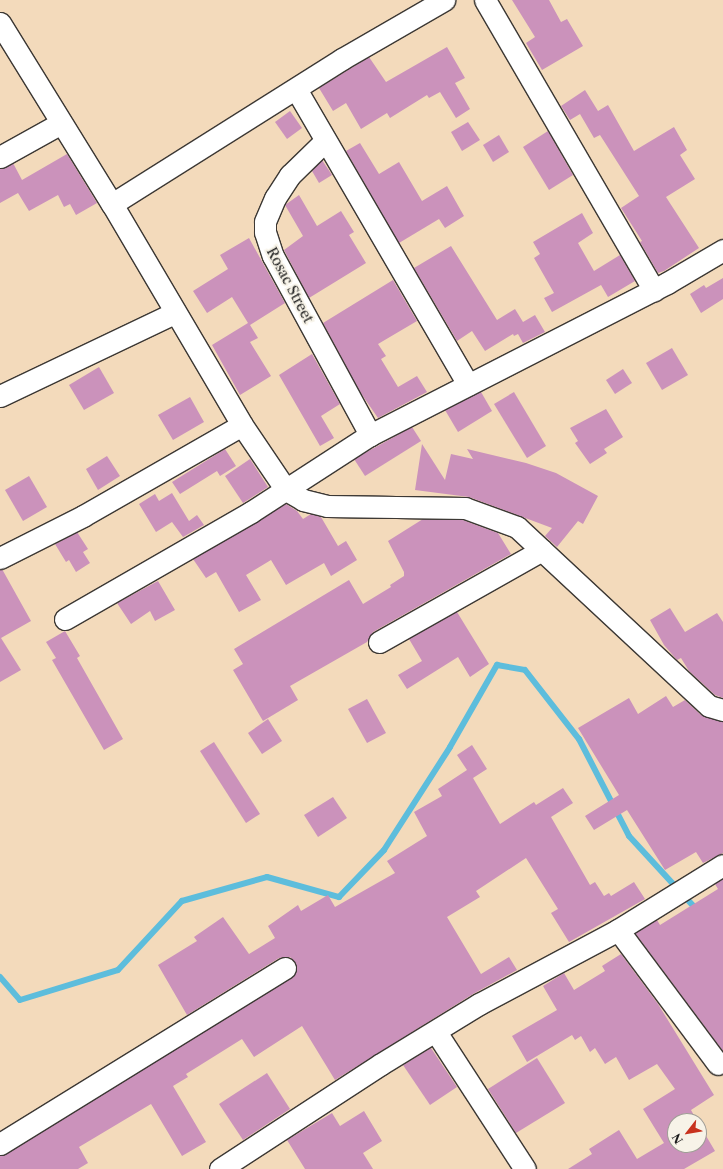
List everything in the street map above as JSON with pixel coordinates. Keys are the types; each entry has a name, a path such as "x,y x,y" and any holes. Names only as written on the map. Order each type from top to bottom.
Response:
{"street":[{"path":"112,204 342,59 444,0"},
{"path":"485,0 654,290"},
{"path":"0,23 112,204 174,312 242,425 286,490 303,500 327,506 465,508 517,527 709,706 723,710"},
{"path":"296,89 468,385"},
{"path":"0,157 61,123"},
{"name":"Rosac Street","path":"325,141 290,176 275,198 265,222 265,232 273,256 370,434"},
{"path":"65,619 205,540 286,490 370,434 654,290 723,250"},
{"path":"0,396 174,312"},
{"path":"0,558 83,516 242,425"},
{"path":"379,642 542,550"},
{"path":"220,1169 381,1064 480,1004 618,930 723,865"},
{"path":"618,930 718,1064"},
{"path":"0,1144 285,968"},
{"path":"436,1032 525,1169"}],"building":[{"path":"512,0 549,0 561,22 567,19 583,46 542,70 526,43 535,37"},
{"path":"447,47 465,78 455,83 470,109 456,118 440,92 429,98 427,95 390,118 387,113 361,129 346,103 333,111 319,88 369,57 386,82"},
{"path":"585,90 598,111 608,105 634,151 674,127 687,150 680,155 695,179 666,197 699,248 664,271 658,273 640,242 642,241 621,208 639,196 600,135 594,138 580,114 570,120 561,106"},
{"path":"290,111 302,128 287,139 275,122"},
{"path":"468,122 480,140 462,151 451,132"},
{"path":"548,131 573,175 549,190 523,147"},
{"path":"499,135 509,152 493,162 483,145"},
{"path":"360,143 379,174 399,162 422,201 447,186 464,216 445,228 439,219 399,243 346,151"},
{"path":"67,154 97,203 76,215 70,204 64,207 58,195 29,211 18,193 0,203 0,169 13,163 22,180"},
{"path":"322,160 332,175 319,183 312,171"},
{"path":"299,195 317,226 341,211 354,232 349,235 366,263 309,298 284,250 303,236 285,205"},
{"path":"582,213 593,233 578,243 594,271 620,255 635,281 608,297 601,285 552,312 544,298 554,293 534,258 540,254 533,242"},
{"path":"249,238 285,303 250,325 258,338 250,342 271,376 240,395 212,345 248,323 232,297 207,313 193,291 228,269 220,255"},
{"path":"451,246 497,320 515,309 523,322 535,315 545,332 523,343 518,334 514,336 513,334 485,351 472,331 457,341 414,268"},
{"path":"723,278 723,299 701,313 690,294 704,285 706,288"},
{"path":"393,280 417,321 378,344 386,356 381,359 398,387 417,376 427,392 378,418 360,392 323,323"},
{"path":"672,348 688,375 662,390 646,363"},
{"path":"312,354 340,404 321,416 334,438 320,446 279,375"},
{"path":"99,367 114,393 84,410 69,385"},
{"path":"623,369 632,383 615,394 606,380"},
{"path":"481,392 492,411 458,432 445,410"},
{"path":"514,392 546,446 527,458 494,404"},
{"path":"190,397 204,422 173,440 158,415"},
{"path":"606,409 623,437 604,449 607,453 590,464 575,443 578,441 570,428"},
{"path":"412,427 421,441 365,476 354,459"},
{"path":"422,444 445,480 451,454 473,459 467,449 526,463 556,473 598,496 583,524 578,521 557,547 545,536 552,528 469,497 415,490"},
{"path":"225,449 236,466 220,476 217,471 180,494 172,482"},
{"path":"107,456 120,476 98,490 86,469"},
{"path":"250,459 268,487 243,503 225,476"},
{"path":"29,476 47,507 23,521 5,490"},
{"path":"172,493 189,521 197,515 204,525 183,537 172,522 156,532 139,504 155,494 159,501"},
{"path":"286,504 297,511 303,519 311,514 321,517 338,546 346,541 357,560 331,576 324,563 286,585 271,560 246,575 261,600 239,612 216,572 206,578 193,559"},
{"path":"423,519 463,520 498,533 511,554 373,632 367,642 290,686 298,700 263,721 233,670 243,664 234,649 349,580 363,604 391,587 390,585 404,576 404,572 388,541"},
{"path":"77,532 88,549 83,552 90,563 76,572 69,560 66,562 55,544"},
{"path":"2,569 31,621 1,638 21,670 0,682 0,570"},
{"path":"158,581 175,610 155,621 150,611 131,624 117,603"},
{"path":"670,608 685,632 717,613 723,622 723,698 715,695 689,671 681,658 677,660 664,645 650,620"},
{"path":"457,612 489,664 470,677 458,657 407,689 398,675 422,661 409,639"},
{"path":"65,631 80,656 77,658 123,739 104,750 52,660 56,658 46,642"},
{"path":"666,696 673,707 685,700 701,715 723,722 723,853 703,863 696,852 665,870 627,810 594,830 585,816 619,795 578,728 629,698 638,714"},
{"path":"367,699 386,733 367,743 348,709"},
{"path":"268,719 282,741 262,754 248,733"},
{"path":"214,742 260,814 246,823 200,751"},
{"path":"472,745 487,769 473,778 500,824 534,802 536,805 563,788 573,803 551,817 590,885 595,882 604,896 609,893 611,896 634,882 645,899 569,942 551,913 558,909 526,858 476,891 480,897 447,917 481,974 509,957 517,970 473,994 335,1080 302,1026 254,1057 242,1039 186,1074 188,1077 173,1086 206,1142 182,1156 151,1104 79,1147 88,1163 78,1169 0,1169 0,1156 292,978 297,968 295,962 290,957 279,958 187,1015 158,965 197,941 194,937 223,917 249,954 275,938 268,926 298,905 301,911 328,895 335,907 395,873 387,861 427,836 414,812 442,796 438,789 467,770 457,755"},
{"path":"333,797 347,818 318,837 304,815"},
{"path":"723,879 723,1051 635,933 657,920 660,925 718,889 715,884"},
{"path":"621,954 658,1004 714,1095 691,1110 693,1113 667,1113 667,1153 707,1153 707,1138 715,1151 684,1169 568,1169 592,1154 589,1149 619,1130 637,1159 664,1143 643,1109 675,1089 657,1064 629,1080 616,1057 605,1064 595,1048 590,1052 581,1036 575,1040 572,1035 527,1062 512,1036 557,1010 543,986 564,973 574,990 605,971 602,966"},
{"path":"431,1048 457,1087 430,1105 403,1065"},
{"path":"537,1058 565,1103 516,1133 488,1089"},
{"path":"267,1073 290,1109 243,1140 219,1104"},
{"path":"364,1111 382,1141 363,1153 373,1169 305,1169 287,1140 332,1113 340,1126"}],"waterway":[{"path":"0,977 20,1000 118,970 182,901 267,877 339,897 384,850 450,747 497,665 525,670 579,739 629,836 697,910"}]}
